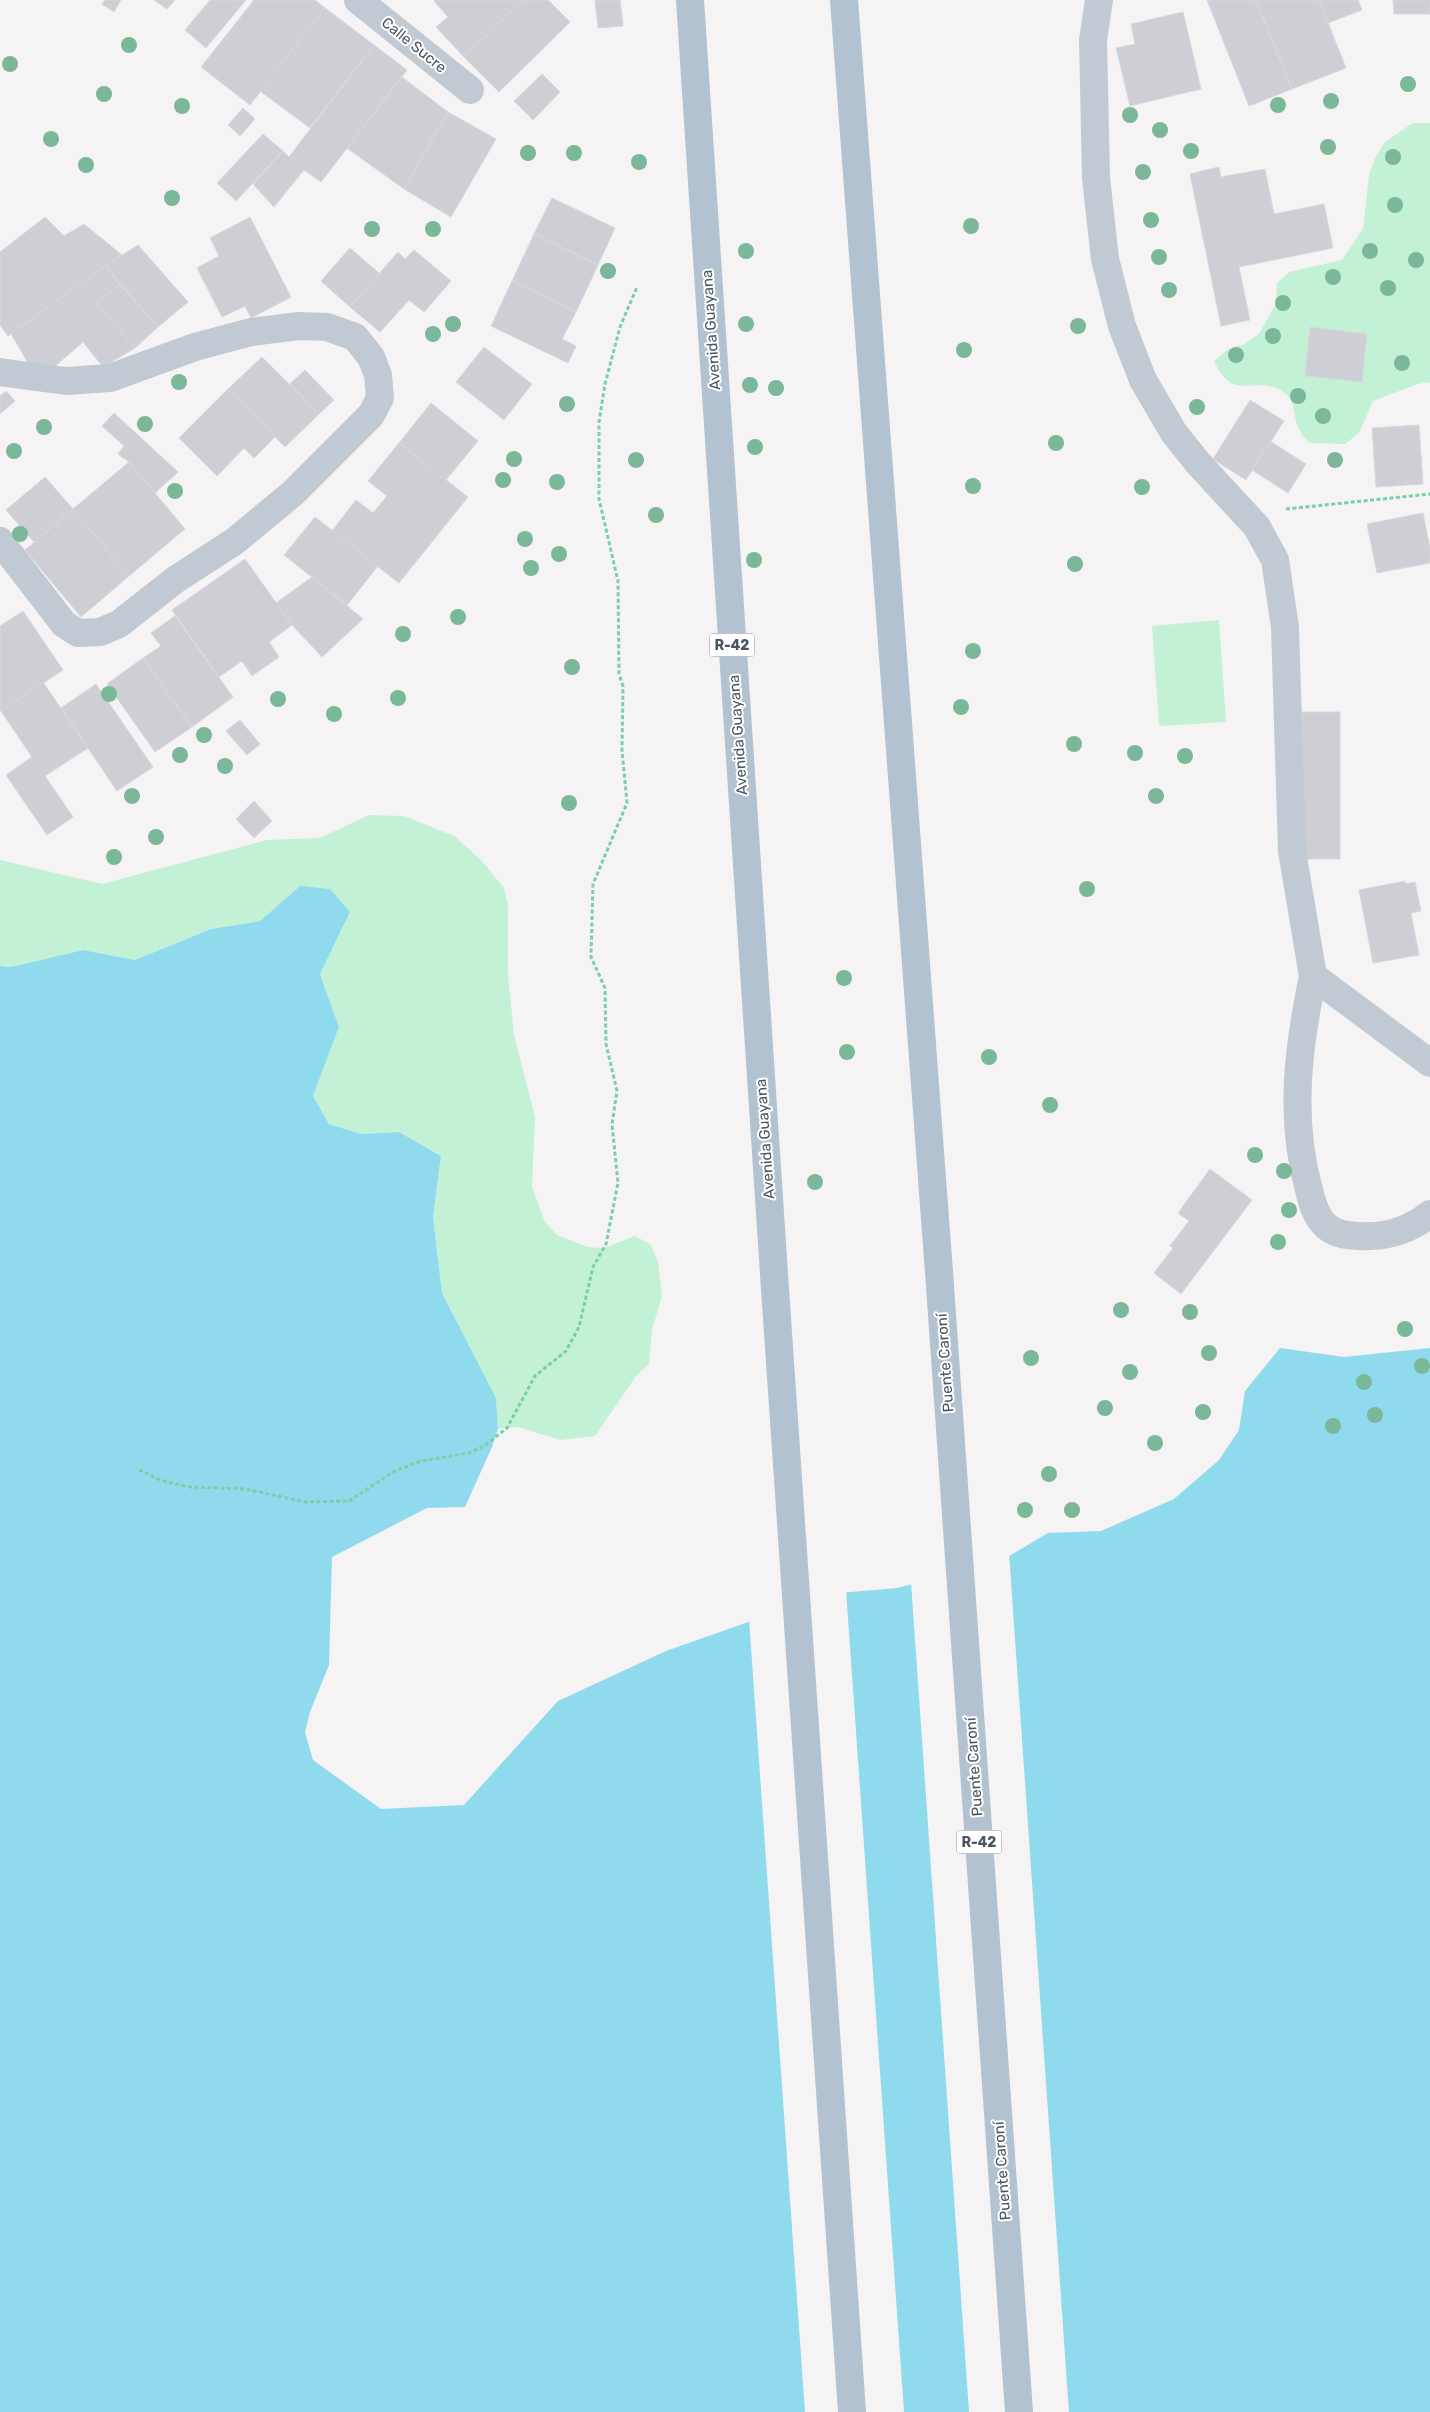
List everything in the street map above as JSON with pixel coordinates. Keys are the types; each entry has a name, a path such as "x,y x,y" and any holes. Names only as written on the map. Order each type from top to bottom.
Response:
{"main road":[{"name":"Avenida Guayana","path":"690,0 775,1289 852,2412"},
{"name":"Puente Caroní","path":"844,0 939,1272 1019,2412"}],"street":[{"name":"Calle Sucre","path":"358,0 470,90"},
{"path":"1099,0 1093,40 1096,178 1105,259 1116,303 1132,354 1158,408 1174,433 1198,464 1257,527 1268,544 1275,560 1280,583 1285,627 1292,851 1313,976 1301,1034 1297,1117 1303,1165 1312,1204 1321,1221 1330,1229 1350,1236 1370,1237 1397,1232 1430,1214"},
{"path":"0,372 66,381 110,378 195,347 251,332 299,326 327,327 355,337 371,357 378,375 380,398 371,415 293,493 235,541 175,580 119,624 100,632 78,633 64,624 0,541"},
{"path":"1313,976 1430,1063"}],"path":[{"path":"139,1470 163,1480 190,1487 245,1489 306,1502 349,1501 394,1472 421,1461 469,1453 484,1446 507,1428 535,1376 566,1352 579,1327 593,1267 606,1244 618,1183 612,1124 617,1091 606,1044 605,988 591,957 593,884 627,803 622,750 623,686 619,674 618,581 599,499 599,422 605,384 620,327 637,287"},
{"path":"1244,513 1430,494"}],"green space":[{"path":"1413,123 1430,123 1430,383 1423,382 1373,401 1359,433 1345,444 1309,443 1299,429 1292,404 1286,394 1265,385 1247,386 1230,382 1222,374 1214,361 1228,349 1244,344 1259,334 1276,303 1277,283 1289,272 1342,260 1363,229 1369,175 1375,158 1385,142"},
{"path":"1219,620 1226,722 1159,726 1152,626"},
{"path":"369,815 404,816 454,836 481,860 504,888 508,905 508,975 514,1035 535,1117 532,1187 545,1222 557,1235 587,1247 604,1248 635,1236 651,1245 658,1262 662,1296 652,1330 649,1364 636,1376 595,1436 560,1440 518,1427 498,1429 496,1398 442,1293 433,1217 441,1156 399,1132 361,1134 329,1124 313,1096 339,1027 320,974 350,912 300,886 260,921 211,929 135,960 83,950 11,967 0,966 0,860 102,884 267,840 320,838"}],"water":[{"path":"300,886 330,889 350,912 320,974 339,1027 313,1096 329,1124 361,1134 399,1132 441,1156 433,1217 442,1293 496,1398 498,1429 465,1507 427,1508 332,1557 329,1665 310,1712 305,1732 313,1760 381,1809 464,1805 558,1701 666,1651 828,1594 897,1588 999,1562 1048,1533 1101,1531 1174,1499 1219,1460 1239,1430 1245,1391 1280,1348 1344,1357 1430,1348 1430,2412 0,2412 0,966 11,967 83,950 135,960 211,929 260,921"}],"pier":[{"path":"1009,1553 1069,2412 969,2412 911,1582 998,1559"},
{"path":"846,1590 904,2412 805,2412 749,1619 827,1592"}],"building":[{"path":"105,0 121,0 114,12 102,4"},
{"path":"154,0 175,0 167,9"},
{"path":"210,0 246,0 206,48 185,30"},
{"path":"254,0 315,0 325,8 250,105 201,67"},
{"path":"435,0 523,0 464,57 436,27 448,17"},
{"path":"523,0 548,0 570,22 499,92 464,57"},
{"path":"595,0 620,0 623,26 598,28"},
{"path":"1207,0 1256,0 1292,89 1249,106"},
{"path":"1256,0 1319,0 1346,68 1292,89"},
{"path":"1319,0 1358,0 1362,10 1328,23"},
{"path":"1393,0 1430,0 1430,14 1394,14"},
{"path":"325,8 374,45 310,128 260,91"},
{"path":"1183,12 1201,89 1130,106 1116,48 1135,44 1131,24"},
{"path":"374,45 407,70 321,182 304,170 274,207 253,184 283,151 289,157"},
{"path":"542,74 560,92 533,120 514,101"},
{"path":"402,77 448,112 404,189 347,148"},
{"path":"243,108 255,119 240,136 228,125"},
{"path":"448,112 496,139 451,217 404,189"},
{"path":"263,134 283,151 236,201 217,183"},
{"path":"1219,167 1221,177 1265,169 1274,214 1324,204 1333,248 1239,267 1250,320 1221,326 1190,174"},
{"path":"552,198 615,228 598,265 534,234"},
{"path":"45,217 64,236 84,224 122,255 8,336 0,325 0,252"},
{"path":"250,217 291,297 251,318 245,306 222,317 197,268 219,256 210,238"},
{"path":"534,234 598,265 576,312 512,281"},
{"path":"138,245 188,302 158,327 105,266"},
{"path":"350,248 380,274 350,307 321,281"},
{"path":"414,250 451,281 424,312 409,300 380,332 350,307 398,252 405,259"},
{"path":"105,266 120,284 97,303 135,348 103,367 83,342 54,367 30,366 11,334"},
{"path":"512,281 576,312 562,339 576,346 568,363 491,326"},
{"path":"120,284 158,327 135,348 97,303"},
{"path":"1310,327 1367,334 1362,382 1305,376"},
{"path":"484,347 532,384 504,420 456,382"},
{"path":"262,357 319,414 285,447 228,389"},
{"path":"305,370 334,400 319,414 290,384"},
{"path":"228,389 275,437 254,458 244,448 217,476 179,438"},
{"path":"6,391 15,401 0,414 0,396"},
{"path":"1250,400 1284,421 1246,480 1213,459"},
{"path":"431,403 478,441 446,480 399,443"},
{"path":"114,413 178,472 155,493 129,462 118,454 124,446 102,426"},
{"path":"1419,425 1423,484 1376,487 1372,428"},
{"path":"1270,441 1306,464 1288,493 1252,470"},
{"path":"399,443 468,497 399,583 332,531 356,500 373,513 387,496 368,481"},
{"path":"129,462 185,529 129,576 73,509"},
{"path":"45,477 73,509 34,542 6,510"},
{"path":"73,509 129,576 81,617 25,550"},
{"path":"1423,513 1430,548 1430,563 1377,573 1367,524"},
{"path":"315,517 378,566 347,605 284,555"},
{"path":"245,559 292,625 269,642 279,657 252,676 242,661 219,677 172,610"},
{"path":"312,577 363,619 322,657 292,625 276,603"},
{"path":"23,611 63,670 0,712 0,626"},
{"path":"175,616 233,697 192,727 143,658 161,646 151,633"},
{"path":"143,658 192,727 155,752 107,684"},
{"path":"43,682 88,748 45,776 73,817 47,835 6,775 32,757 1,711"},
{"path":"96,684 153,767 117,791 61,708"},
{"path":"1302,712 1340,712 1340,859 1302,859"},
{"path":"240,720 260,744 247,755 226,731"},
{"path":"254,801 272,821 254,838 236,819"},
{"path":"1405,881 1405,884 1415,882 1421,911 1411,913 1419,955 1373,963 1359,890"},
{"path":"1210,1169 1252,1200 1181,1294 1154,1273 1173,1248 1170,1246 1189,1221 1178,1213"}]}
